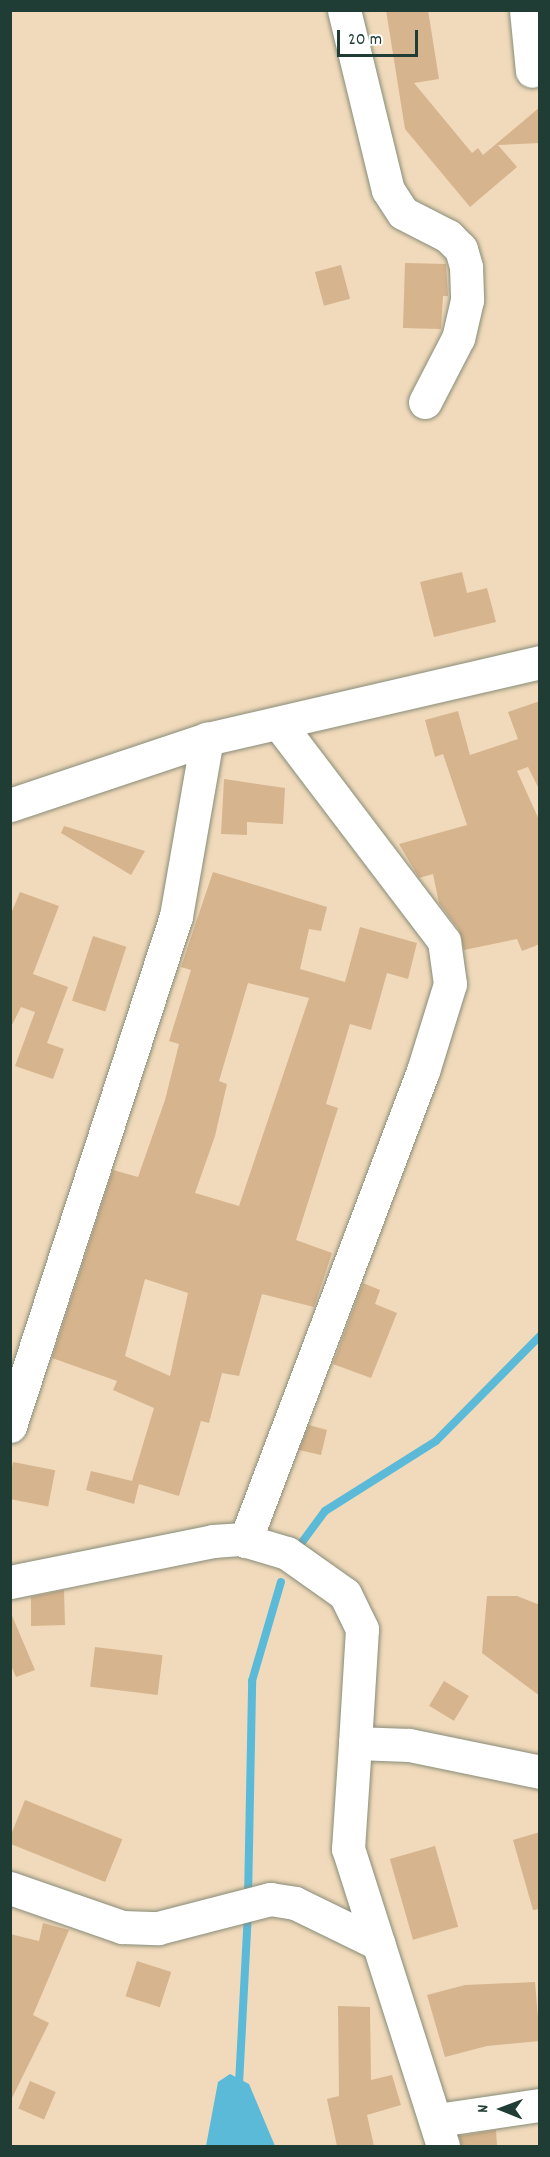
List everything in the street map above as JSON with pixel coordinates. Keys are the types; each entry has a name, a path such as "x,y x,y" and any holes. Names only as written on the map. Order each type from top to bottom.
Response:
{"street":[{"path":"344,10 388,190 403,213 448,236 461,249 466,267 467,300 458,338 425,402"},
{"path":"526,10 532,71"},
{"path":"10,805 207,739 540,662"},
{"path":"245,1541 423,1071 450,984 444,941 279,724"},
{"path":"10,1426 176,916 207,739"},
{"path":"10,1582 213,1541 245,1541 287,1553 351,1600 362,1629 348,1849 441,2133 540,2105"},
{"path":"355,1743 409,1745 540,1772"},
{"path":"10,1888 122,1927 158,1928 270,1899 295,1903 379,1944"}],"water":[{"path":"230,2074 249,2084 275,2146 206,2146 218,2082"}],"building":[{"path":"386,10 428,10 439,79 414,83 472,153 478,148 483,155 540,107 540,143 498,145 517,167 470,207 405,129"},
{"path":"405,263 446,264 448,296 443,296 441,329 403,328"},
{"path":"341,265 350,299 324,306 315,272"},
{"path":"462,572 467,593 487,588 496,622 434,637 420,582"},
{"path":"540,701 540,791 528,767 517,771 540,822 540,944 522,951 517,939 464,950 459,930 439,903 433,874 419,878 399,844 467,825 443,754 435,757 425,720 458,711 470,755 518,739 508,712"},
{"path":"224,779 285,788 283,824 247,822 247,835 221,834"},
{"path":"64,826 145,851 131,875 61,833"},
{"path":"213,872 327,907 321,931 309,929 300,969 345,982 360,927 417,943 408,979 387,973 371,1030 350,1024 326,1104 338,1108 296,1240 332,1253 314,1307 262,1294 239,1376 222,1373 209,1423 201,1421 179,1496 139,1484 134,1504 86,1490 91,1471 132,1481 154,1408 113,1390 117,1381 52,1358 113,1170 138,1177 165,1100 179,1044 169,1041 191,970 181,967","holes":["248,983 309,998 239,1206 195,1193 215,1136 227,1084 219,1081","145,1279 188,1293 170,1376 125,1356"]},
{"path":"20,892 59,906 33,974 68,987 47,1043 64,1049 53,1079 15,1066 35,1012 21,1007 10,1029 10,916"},
{"path":"93,936 126,947 105,1011 72,1001"},
{"path":"363,1283 380,1290 375,1304 397,1313 371,1378 333,1364"},
{"path":"309,1425 327,1430 321,1455 299,1450"},
{"path":"13,1462 55,1470 48,1507 10,1499"},
{"path":"64,1590 65,1625 31,1626 31,1597"},
{"path":"487,1596 517,1596 540,1605 540,1696 482,1653"},
{"path":"10,1611 35,1670 16,1677 10,1663"},
{"path":"95,1647 162,1655 158,1695 90,1687"},
{"path":"444,1681 469,1696 454,1721 429,1706"},
{"path":"25,1800 122,1839 105,1882 10,1844 10,1837"},
{"path":"540,1832 540,1909 533,1910 513,1840"},
{"path":"435,1846 458,1927 413,1940 390,1859"},
{"path":"43,1923 69,1930 33,2015 49,2023 10,2102 10,1934 39,1941"},
{"path":"137,1961 171,1972 160,2007 126,1996"},
{"path":"535,1982 540,2041 487,2046 445,2057 427,1995 465,1985"},
{"path":"338,2006 370,2007 371,2080 392,2075 401,2105 367,2115 374,2146 337,2146 327,2099 339,2096"},
{"path":"30,2081 56,2092 44,2120 18,2109"},
{"path":"496,2130 497,2146 461,2146 459,2136"}],"waterway":[{"path":"297,1549 325,1511 436,1441 540,1336"},
{"path":"248,1899 252,1681 281,1582"},
{"path":"239,2084 248,1911"}]}
